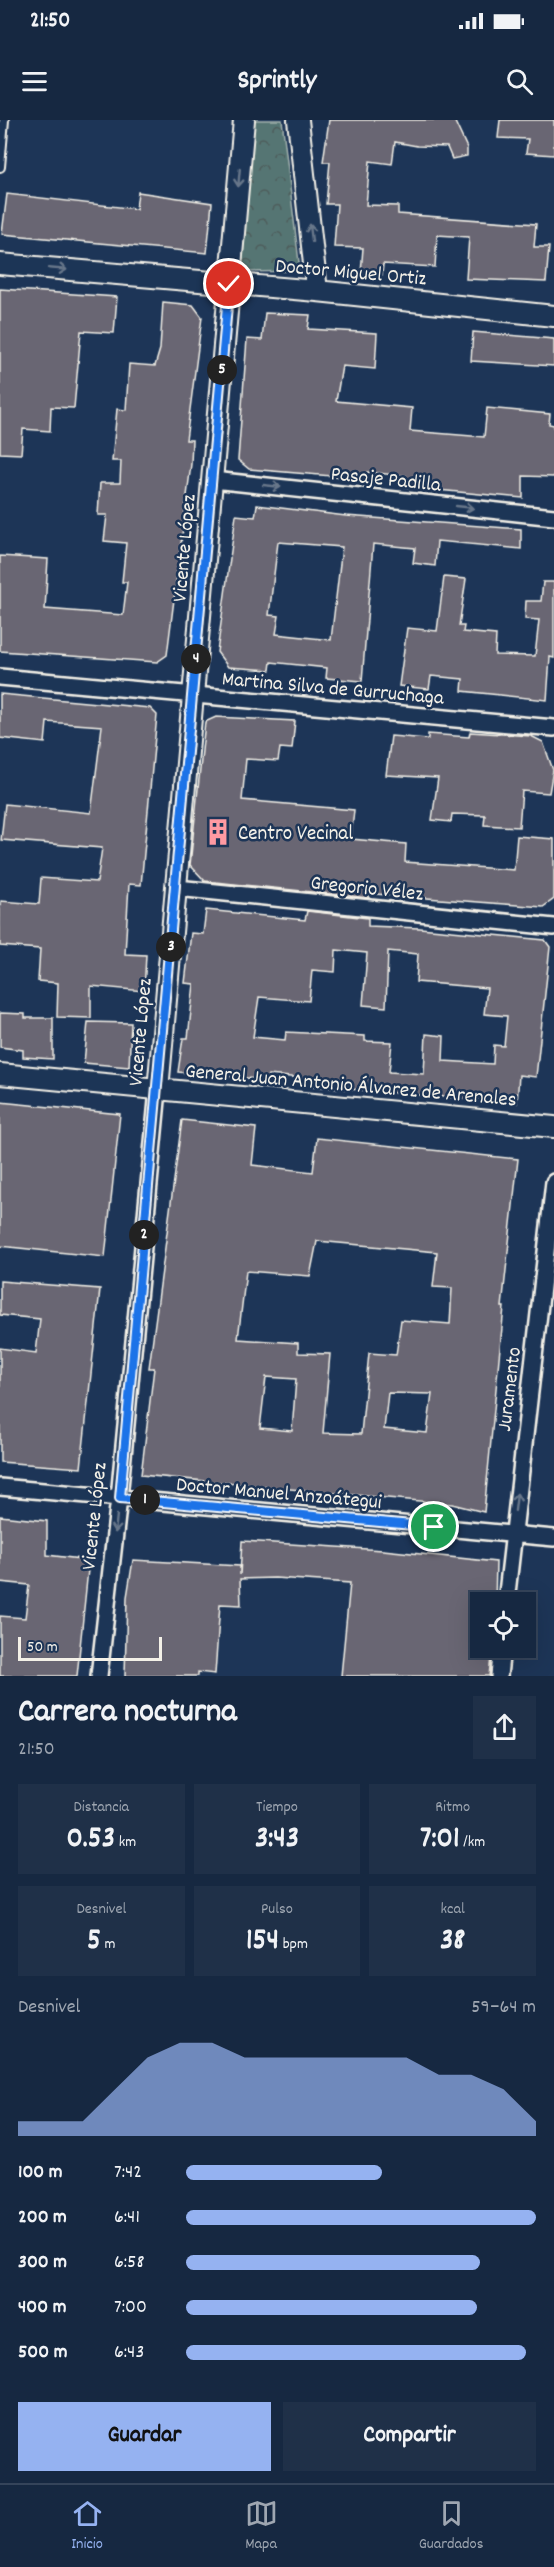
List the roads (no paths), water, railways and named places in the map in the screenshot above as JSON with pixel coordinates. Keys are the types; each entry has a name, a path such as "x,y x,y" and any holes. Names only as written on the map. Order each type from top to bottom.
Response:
{"street":[{"name":"Vicente López","path":"99,1676 120,1498 177,888 244,120"},
{"path":"298,120 317,291"},
{"name":"Doctor Miguel Ortiz","path":"0,264 317,291 554,316"},
{"name":"Pasaje Padilla","path":"213,480 554,517"},
{"name":"Martina Silva de Gurruchaga","path":"0,677 554,728"},
{"name":"Gregorio Vélez","path":"177,888 554,927"},
{"name":"General Juan Antonio Álvarez de Arenales","path":"0,1074 554,1127"},
{"name":"Juramento","path":"507,1592 554,1182"},
{"name":"Doctor Manuel Anzoátegui","path":"0,1487 554,1538"},
{"path":"499,1676 501,1658"}],"lane":[{"path":"0,167 4,120"}],"place":[{"name":"Centro Vecinal","path":"218,832"}]}
